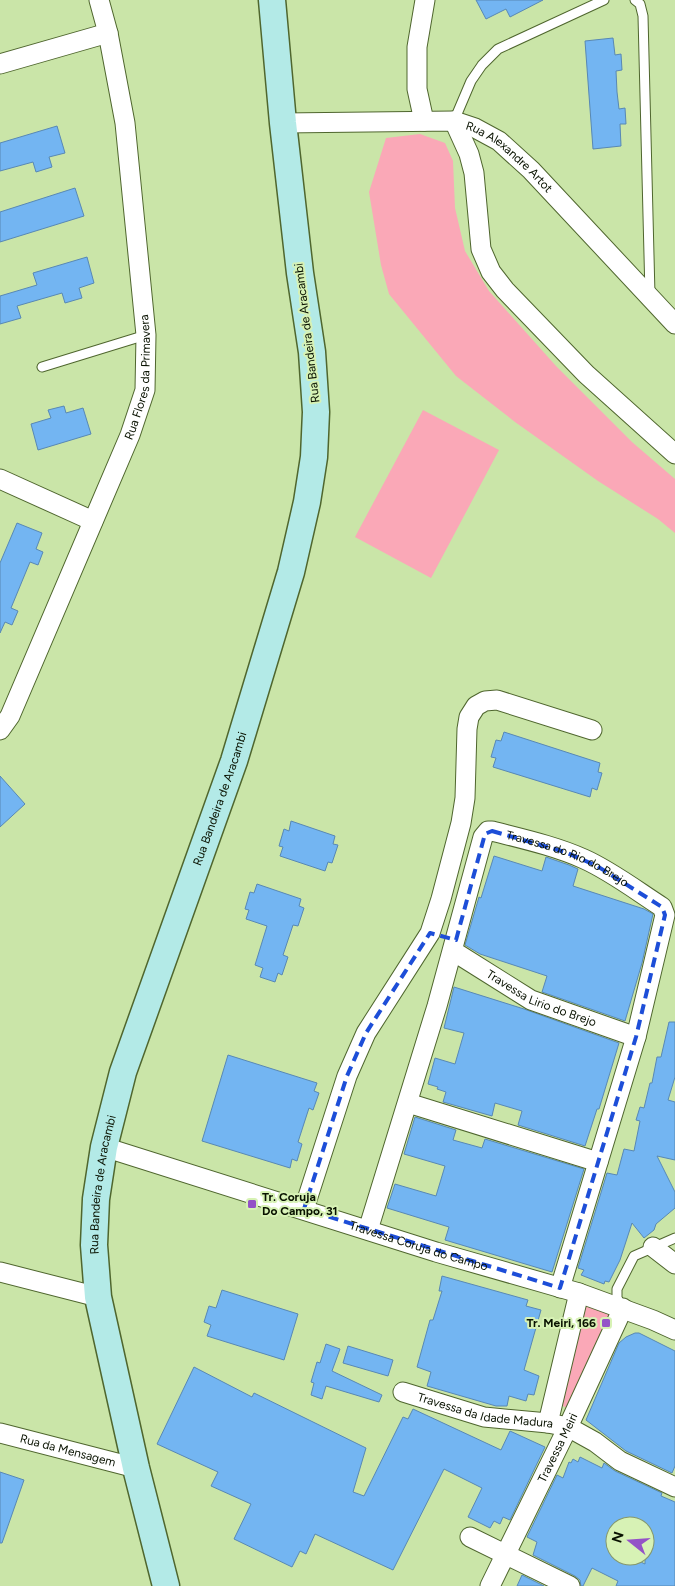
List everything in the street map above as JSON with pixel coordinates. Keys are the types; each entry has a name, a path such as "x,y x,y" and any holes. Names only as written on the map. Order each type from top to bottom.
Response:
{"main road":[{"name":"Rua Bandeira de Aracambi","path":"166,1586 136,1468 98,1297 94,1246 96,1199 104,1148 123,1072 234,761 291,572 307,502 314,457 316,412 312,352 300,273 283,124 272,0"}],"street":[{"name":"Rua Flores da Primavera","path":"0,730 10,716 130,435 145,390 146,335 125,123 108,33 99,0"},
{"path":"424,121 417,88 417,46 425,0"},
{"path":"0,64 108,33"},
{"path":"454,121 469,154 474,174 481,249 491,272 505,290 586,374 675,454"},
{"name":"Rua Alexandre Artot","path":"283,124 454,121 475,128 499,141 531,170 675,324"},
{"path":"0,479 93,521"},
{"path":"304,1209 347,1076 366,1033 430,933 462,823 469,717 476,706 485,701 498,700 592,730"},
{"name":"Travessa do Rio do Brejo","path":"368,1230 455,945 483,837 488,831 492,831 520,838 584,859 662,907 665,911 636,1037 560,1288"},
{"name":"Travessa Lirio do Brejo","path":"430,933 455,945 531,1000 636,1037"},
{"path":"408,1103 598,1162"},
{"name":"Travessa Coruja do Campo","path":"104,1148 579,1293 623,1308 675,1330"},
{"path":"653,1247 675,1264"},
{"path":"0,1272 98,1297"},
{"path":"548,1423 579,1293"},
{"name":"Travessa Meiri","path":"490,1586 568,1427 623,1308"},
{"name":"Travessa da Idade Madura","path":"403,1392 484,1416 568,1427 595,1442 620,1461 675,1487"},
{"name":"Rua da Mensagem","path":"0,1433 136,1468"},
{"path":"470,1537 570,1586"}],"lane":[{"path":"454,121 471,81 482,65 498,49 604,0"},
{"path":"635,0 640,4 643,16 650,298"},
{"path":"42,367 146,335"},
{"path":"623,1308 616,1293 625,1271 636,1254 675,1238"}],"highlighted area":[{"path":"492,831 565,852 597,866 662,907 665,915 636,1037 560,1288 304,1209 347,1076 366,1033 430,933 456,940 485,834"}],"shaded area":[{"path":"420,134 445,143 453,161 455,208 465,251 489,291 556,366 632,442 675,479 675,533 658,519 598,481 515,422 456,376 389,294 381,265 369,192 386,138"},
{"path":"423,410 499,450 431,578 355,537"},
{"path":"584,1304 606,1311 611,1317 573,1411 557,1403"}],"building":[{"path":"476,0 543,0 510,17 506,9 486,19"},
{"path":"613,38 615,55 621,54 622,70 616,71 617,92 619,109 625,108 626,124 620,124 621,146 593,149 585,41"},
{"path":"57,126 65,153 49,157 52,167 36,172 33,162 0,171 0,143"},
{"path":"75,188 84,216 0,242 0,212"},
{"path":"87,257 94,283 79,288 82,298 65,303 62,293 17,306 21,318 0,324 0,296 37,285 33,273"},
{"path":"64,406 66,413 83,408 91,434 38,450 31,424 51,418 48,410"},
{"path":"17,523 42,533 36,549 43,552 38,565 30,562 11,608 18,611 12,625 5,622 0,633 0,563"},
{"path":"504,732 600,763 598,772 602,773 597,790 592,788 590,797 493,767 496,758 491,757 496,740 501,741"},
{"path":"0,776 25,804 0,827"},
{"path":"291,821 335,836 333,844 338,845 332,863 328,862 325,871 280,856 283,847 279,846 284,829 289,831"},
{"path":"494,856 542,871 546,857 569,865 578,869 573,886 644,909 653,914 642,963 625,1021 542,992 547,976 480,954 465,945 479,897 481,898"},
{"path":"257,884 301,899 299,906 304,908 298,926 293,925 283,955 288,957 282,975 278,973 275,982 260,977 263,968 255,965 267,926 246,919 249,910 245,909 250,892 254,893"},
{"path":"454,987 524,1009 619,1043 599,1109 597,1109 585,1146 518,1125 522,1111 495,1103 492,1116 443,1102 446,1092 428,1084 435,1058 455,1064 464,1033 444,1028"},
{"path":"669,1022 675,1022 675,1077 668,1100 675,1102 675,1160 657,1156 675,1192 675,1208 656,1224 654,1230 644,1238 632,1223 620,1260 609,1282 605,1281 604,1284 581,1275 584,1270 578,1268 607,1173 617,1175 624,1149 634,1151 640,1121 636,1120 640,1107 644,1108 650,1083 652,1083 657,1057 661,1057"},
{"path":"228,1055 317,1083 314,1091 319,1093 313,1110 309,1108 298,1142 302,1144 297,1161 292,1159 290,1168 202,1141"},
{"path":"415,1117 456,1130 453,1140 482,1148 485,1139 584,1169 552,1272 445,1240 449,1227 387,1208 395,1184 436,1196 445,1166 404,1154"},
{"path":"442,1276 528,1300 526,1306 541,1310 524,1370 539,1376 534,1395 528,1394 526,1401 509,1396 507,1406 496,1406 427,1386 431,1372 417,1367 430,1320 433,1320 442,1291 439,1291"},
{"path":"222,1290 298,1314 284,1360 207,1336 211,1325 204,1322 209,1306 216,1308"},
{"path":"635,1333 639,1333 675,1351 675,1466 672,1473 626,1451 586,1420 619,1343"},
{"path":"326,1344 340,1349 332,1371 382,1395 379,1402 326,1386 322,1399 311,1395 314,1383 311,1382 317,1362 320,1363"},
{"path":"348,1346 393,1360 388,1376 343,1363"},
{"path":"194,1367 252,1397 254,1393 366,1448 353,1492 364,1496 403,1417 408,1419 413,1409 501,1450 510,1431 545,1447 510,1520 503,1517 500,1524 494,1521 490,1528 468,1517 482,1488 444,1469 393,1570 315,1534 306,1554 300,1551 292,1567 234,1539 251,1504 211,1486 218,1472 157,1444"},
{"path":"580,1457 602,1468 604,1463 615,1471 662,1493 661,1496 675,1502 675,1586 616,1586 618,1581 592,1568 583,1586 581,1586 580,1580 575,1576 533,1555 537,1542 527,1537 557,1475 563,1478 569,1462 571,1463 573,1459 578,1462"},
{"path":"0,1472 24,1480 2,1543 0,1543"},
{"path":"522,1575 544,1586 517,1586"}],"place":[{"name":"Tr. Coruja Do Campo, 31","path":"252,1204"},
{"name":"Tr. Meiri, 166","path":"606,1323"}]}
